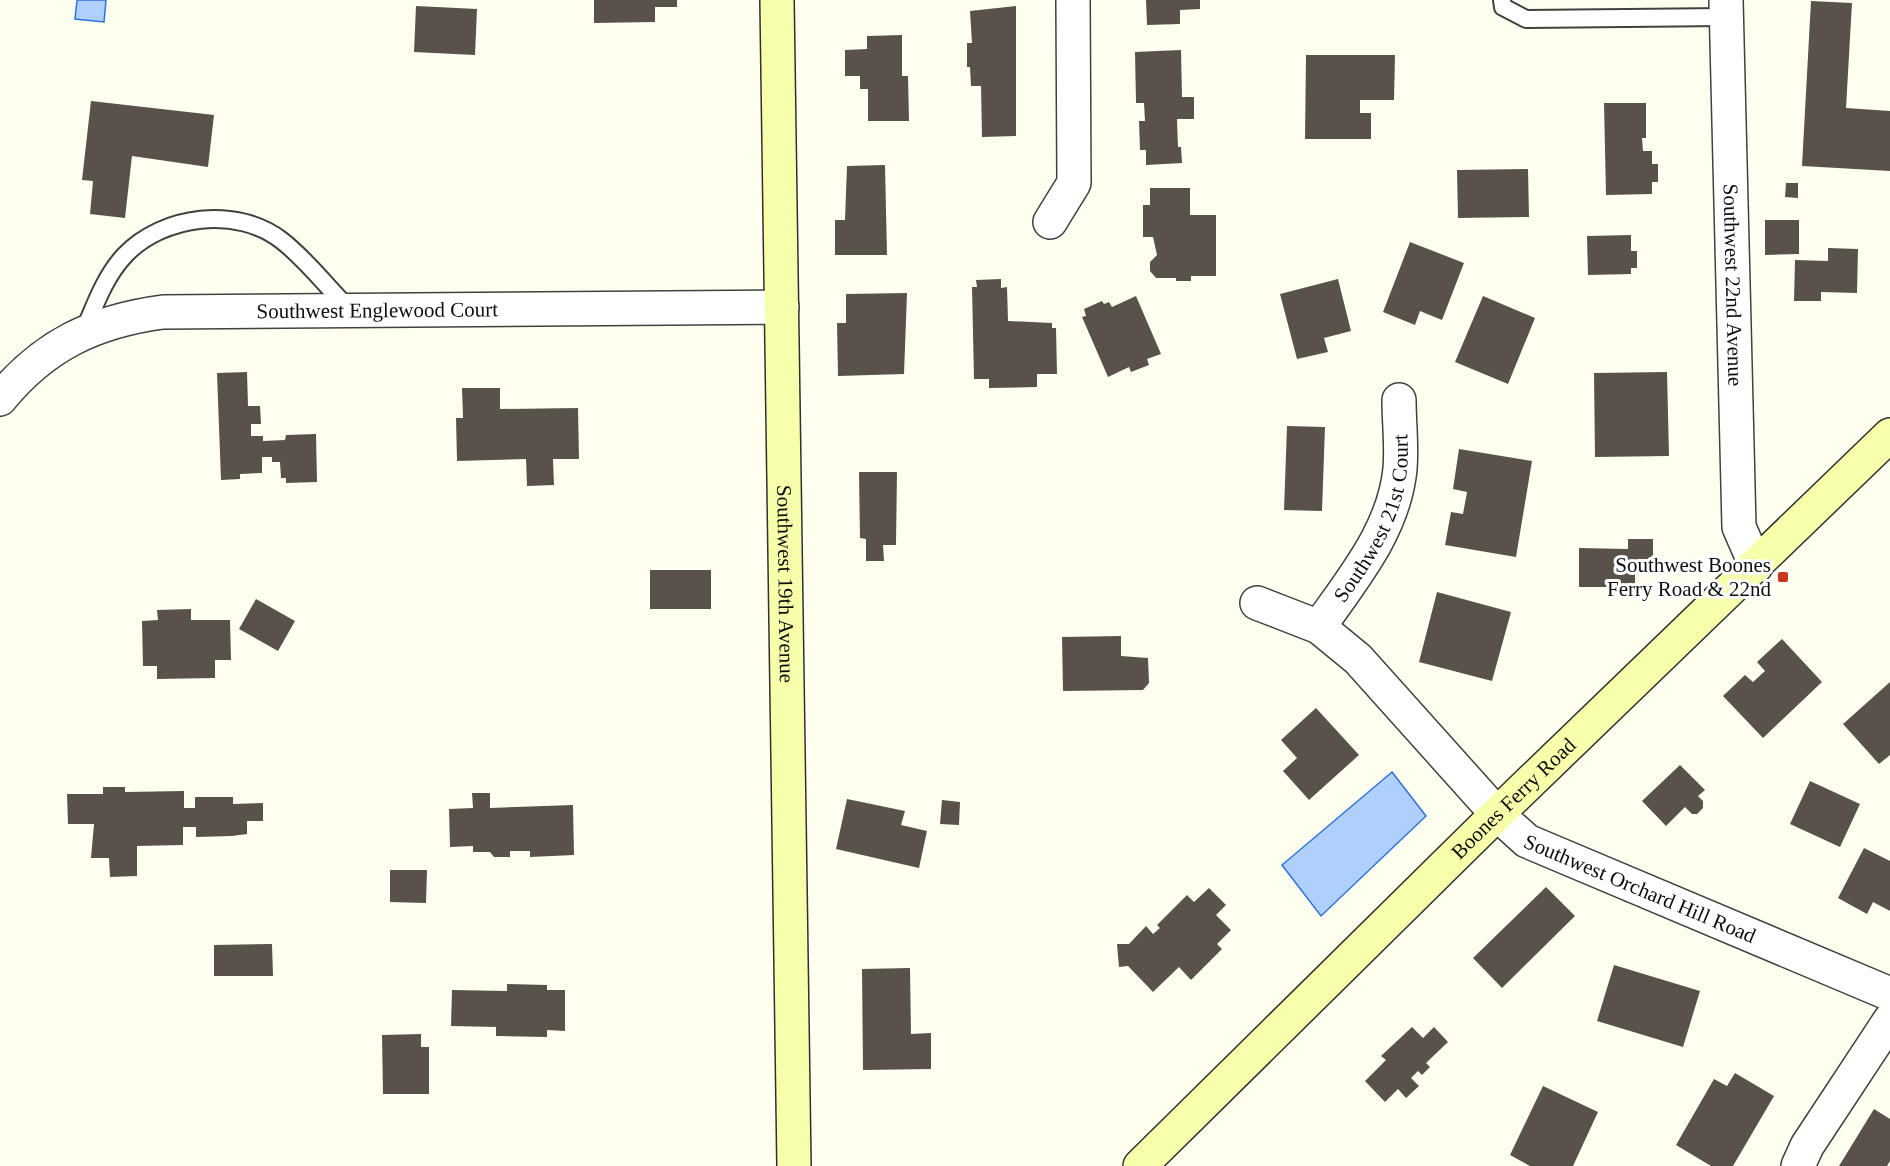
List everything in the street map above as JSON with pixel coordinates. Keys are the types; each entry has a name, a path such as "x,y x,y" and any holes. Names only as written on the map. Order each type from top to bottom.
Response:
{"street":[{"name":"Southwest 19th Avenue","path":"777,0 794,1166"},
{"path":"1050,222 1074,183 1073,0"},
{"name":"Southwest 22nd Avenue","path":"1726,8 1738,527 1756,566"},
{"name":"Southwest Englewood Court","path":"0,399 17,378 44,355 84,331 128,316 163,312 782,307"},
{"name":"Southwest 21st Court","path":"1319,627 1368,557 1389,514 1400,468 1399,400"},
{"name":"Boones Ferry Road","path":"1140,1166 1497,814 1890,435"},
{"name":"Southwest Orchard Hill Road","path":"1257,603 1319,627 1358,659 1497,814 1527,841 1890,994"},
{"path":"1797,1166 1807,1146 1890,1020"}],"lane":[{"path":"1502,0 1503,7 1526,19 1726,8"},
{"path":"84,331 102,287 126,255 154,232 191,220 225,220 256,226 281,240 349,310"}],"water":[{"path":"77,0 106,0 104,22 75,19"},
{"path":"1392,772 1426,816 1321,916 1282,865"}],"building":[{"path":"594,0 677,0 677,7 655,7 655,22 594,23"},
{"path":"1146,0 1200,0 1200,9 1180,10 1180,24 1147,25"},
{"path":"1811,1 1852,3 1846,108 1890,111 1890,171 1802,166"},
{"path":"416,6 477,9 475,55 414,52"},
{"path":"1016,6 1016,136 982,137 981,86 971,86 970,67 967,67 967,43 972,43 970,11"},
{"path":"902,35 902,76 908,76 909,121 868,121 868,89 860,89 860,76 845,76 845,50 867,49 867,36"},
{"path":"1181,50 1182,97 1194,97 1194,119 1177,119 1178,147 1181,147 1182,163 1146,165 1146,150 1140,150 1139,121 1145,121 1144,103 1136,103 1135,52"},
{"path":"1306,55 1395,55 1394,100 1360,100 1360,113 1371,113 1371,139 1305,139"},
{"path":"91,101 214,115 208,167 132,156 125,218 90,214 93,181 82,180"},
{"path":"1604,103 1646,103 1646,138 1642,138 1643,151 1652,151 1652,164 1658,164 1658,182 1652,182 1652,194 1606,195"},
{"path":"885,165 887,255 835,255 835,220 845,220 847,166"},
{"path":"1528,169 1529,217 1458,218 1457,170"},
{"path":"1786,183 1798,183 1798,198 1785,197"},
{"path":"1150,188 1190,188 1190,215 1216,215 1216,276 1191,276 1191,281 1176,281 1176,278 1156,278 1150,271 1150,262 1157,255 1153,237 1143,237 1143,205 1150,205"},
{"path":"1765,220 1799,220 1799,254 1765,255"},
{"path":"1631,235 1631,251 1637,251 1637,268 1631,268 1631,274 1588,275 1587,236"},
{"path":"1410,242 1464,263 1442,320 1420,311 1415,325 1383,312"},
{"path":"1828,248 1858,249 1857,293 1821,292 1821,301 1794,301 1795,260 1828,261"},
{"path":"1001,279 1001,288 1007,287 1008,321 1052,323 1052,328 1056,328 1057,374 1037,374 1037,387 989,388 989,379 974,379 972,287 977,287 976,280"},
{"path":"1338,279 1351,331 1324,338 1328,352 1297,359 1280,294"},
{"path":"907,293 904,374 838,376 837,323 846,323 846,294"},
{"path":"1136,296 1161,354 1147,359 1149,365 1131,372 1129,367 1108,377 1082,317 1086,316 1084,309 1102,301 1104,304 1109,302 1112,307"},
{"path":"1483,296 1535,318 1508,384 1455,362"},
{"path":"247,372 248,406 260,406 261,424 251,424 251,436 263,436 263,441 285,440 286,435 316,434 317,482 286,483 286,478 281,478 280,462 272,462 272,457 262,457 262,473 240,474 240,479 221,480 217,373"},
{"path":"1667,372 1669,456 1595,457 1594,373"},
{"path":"462,388 500,388 500,409 578,408 579,459 553,459 554,485 527,486 526,459 457,461 456,418 463,418"},
{"path":"1287,426 1325,427 1322,511 1284,510"},
{"path":"1459,449 1532,461 1516,557 1445,545 1451,512 1463,514 1467,492 1453,489"},
{"path":"859,472 897,472 896,545 883,545 884,561 866,561 866,539 860,538"},
{"path":"1628,539 1653,539 1653,574 1635,574 1635,587 1579,587 1579,548 1628,549"},
{"path":"650,570 711,570 711,609 650,609"},
{"path":"1437,592 1511,612 1492,681 1419,662"},
{"path":"256,599 295,621 278,651 239,629"},
{"path":"191,609 191,620 230,620 231,660 215,660 215,678 157,679 157,666 143,666 142,621 158,620 157,610"},
{"path":"1121,636 1121,656 1148,658 1149,683 1143,690 1063,691 1062,637"},
{"path":"1782,639 1822,682 1763,738 1723,696 1745,675 1753,682 1765,671 1757,662"},
{"path":"1890,682 1890,755 1879,764 1843,724"},
{"path":"1316,708 1359,755 1309,800 1283,771 1297,758 1281,740"},
{"path":"1680,765 1705,790 1698,796 1703,801 1703,808 1697,814 1692,814 1685,807 1666,826 1642,801"},
{"path":"1810,781 1860,804 1840,847 1790,824"},
{"path":"103,787 125,787 125,792 184,791 184,808 195,808 195,797 233,797 233,804 263,803 263,821 247,821 247,834 232,836 196,837 196,827 183,827 183,845 137,846 137,876 110,877 109,858 91,858 94,824 68,824 67,794 103,794"},
{"path":"472,793 490,793 490,808 573,805 574,855 530,857 530,851 510,851 510,857 494,857 490,852 473,852 473,846 450,847 449,809 473,808"},
{"path":"847,799 905,811 901,825 927,831 919,868 836,849"},
{"path":"942,800 960,802 959,825 940,824"},
{"path":"1864,848 1890,861 1890,911 1873,902 1867,914 1838,898"},
{"path":"390,870 427,870 426,903 390,902"},
{"path":"1546,887 1575,916 1502,988 1473,958"},
{"path":"1209,888 1226,905 1216,915 1231,930 1217,944 1222,949 1191,980 1179,967 1153,992 1128,966 1119,967 1117,944 1129,944 1146,926 1153,934 1160,928 1157,925 1187,895 1194,902"},
{"path":"272,944 273,976 214,976 214,945"},
{"path":"1614,965 1700,991 1683,1047 1597,1021"},
{"path":"910,968 911,1034 931,1033 931,1069 863,1070 862,969"},
{"path":"507,984 547,985 547,990 565,990 565,1031 547,1030 547,1037 496,1036 496,1027 451,1026 452,990 507,991"},
{"path":"1412,1027 1423,1038 1434,1027 1448,1042 1426,1063 1430,1067 1422,1075 1418,1071 1411,1078 1419,1086 1406,1098 1398,1089 1385,1102 1365,1081 1386,1060 1381,1056"},
{"path":"421,1034 421,1047 429,1047 429,1094 383,1094 382,1035"},
{"path":"1735,1073 1774,1096 1733,1166 1711,1166 1676,1145 1714,1079 1727,1086"},
{"path":"1543,1086 1598,1112 1573,1166 1530,1166 1510,1155"},
{"path":"1874,1109 1890,1119 1890,1161 1887,1166 1839,1166"}],"place":[{"name":"Southwest Boones Ferry Road & 22nd","path":"1783,577"}]}
